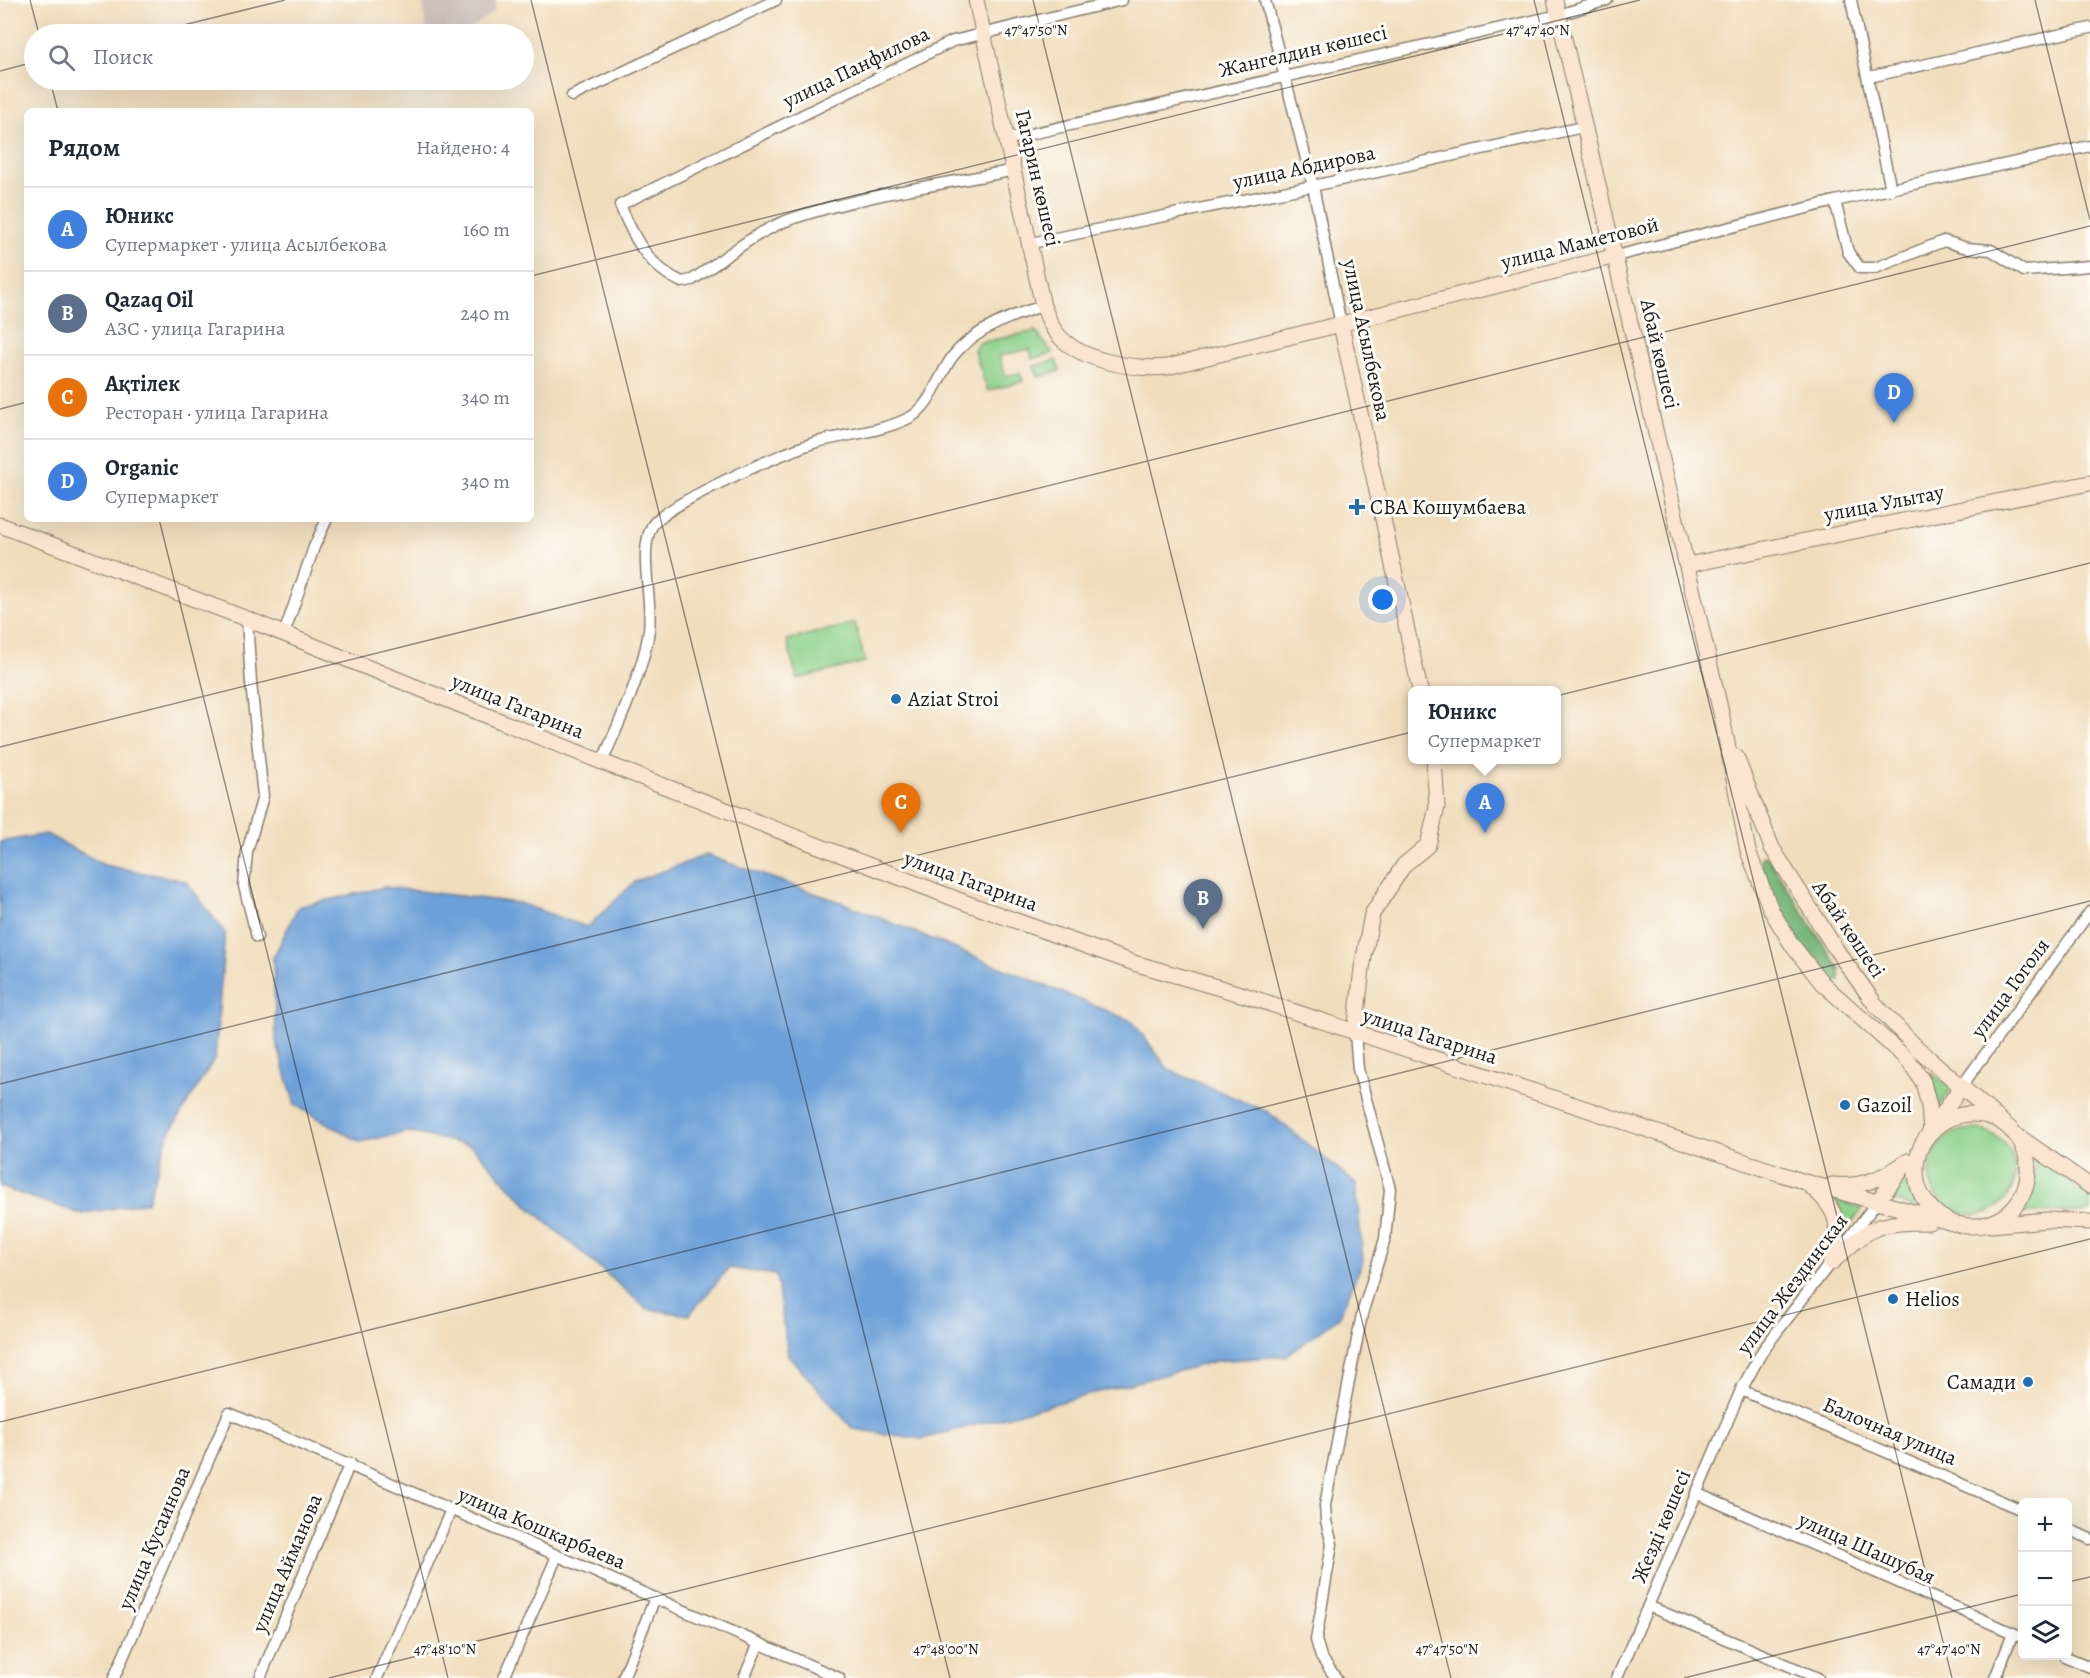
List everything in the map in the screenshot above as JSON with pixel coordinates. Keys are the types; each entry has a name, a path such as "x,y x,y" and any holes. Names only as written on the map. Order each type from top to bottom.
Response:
{"main road":[{"name":"Гагарин көшесі","path":"976,0 1043,306 1056,333 1082,351"},
{"name":"Абай көшесі","path":"1557,7 1722,717 1748,851 1771,910 1792,945 1822,983 1909,1061 1923,1082 1929,1106 1927,1136"},
{"name":"улица Маметовой","path":"1082,351 1101,360 1122,365 1150,369 1167,367 1616,256"},
{"name":"улица Асылбекова","path":"1341,325 1419,686"},
{"name":"улица Улытау","path":"1687,565 2090,483"},
{"name":"улица Гагарина","path":"0,525 247,619 602,762 966,903 1134,963 1244,995 1805,1182 1953,1223"},
{"name":"Абай көшесі","path":"1722,717 1768,839 1798,891 1875,1004 1916,1047 2002,1122"},
{"path":"1355,1033 1362,968 1372,914 1404,865 1428,845 1437,807 1434,764"},
{"path":"1877,1202 1961,1087"},
{"path":"1953,1223 1932,1209 1919,1188 1916,1172 1917,1156 1927,1136 1943,1122 1964,1115 1987,1116 2002,1122 2015,1134 2090,1186"},
{"path":"1982,1225 1998,1220 2011,1210 2021,1197 2027,1181 2028,1164 2024,1148 2015,1134"},
{"path":"1805,1182 1839,1185 1864,1184 1878,1180 1908,1161"},
{"path":"1805,1182 1825,1199 1837,1222 1837,1242 1831,1263"},
{"path":"1831,1263 1863,1234 1884,1224 1982,1225 2047,1220 2090,1222"}],"street":[{"path":"572,96 776,0"},
{"name":"улица Панфилова","path":"1015,170 883,196 793,218 739,247 692,280 682,282 649,259 637,244 620,205 953,41 1122,0"},
{"name":"улица Асылбекова","path":"1265,0 1312,186 1341,325"},
{"name":"Жангелдин көшесі","path":"1008,139 1557,7 1607,0"},
{"path":"1851,0 1891,189"},
{"path":"1869,77 2090,28"},
{"name":"улица Абдирова","path":"1031,243 1312,186 1583,126"},
{"name":"улица Маметовой","path":"1616,256 1835,201 2090,146"},
{"path":"1835,201 1848,252 1860,268 1875,268 1944,241 1967,248 1991,250 2024,271 2090,266"},
{"path":"602,762 645,651 650,619 648,538 659,518 707,490 815,442 884,428 911,417 926,402 952,357 964,343 983,331 1043,306"},
{"path":"284,634 314,547 326,522"},
{"path":"247,619 263,796 247,852 244,886 257,937"},
{"name":"улица Гоголя","path":"1961,1087 2090,912"},
{"path":"1336,1678 1321,1657 1316,1640 1332,1544 1326,1521 1325,1505 1362,1314 1385,1239 1390,1189 1358,1069 1355,1033"},
{"name":"улица Жездинская","path":"1741,1390 1763,1350 1877,1202"},
{"name":"Жезді көшесі","path":"1617,1678 1741,1390"},
{"name":"Балочная улица","path":"1741,1390 2018,1507"},
{"name":"улица Кошкарбаева","path":"229,1413 350,1463 451,1510 839,1678"},
{"name":"улица Кусаинова","path":"114,1678 229,1413"},
{"name":"улица Айманова","path":"260,1678 350,1463"},
{"name":"улица Шашубая","path":"1696,1493 2018,1635"},
{"path":"377,1678 451,1510"},
{"path":"2072,1531 2090,1539"},
{"path":"504,1678 558,1556"},
{"path":"622,1678 655,1598"},
{"path":"1648,1606 1818,1678"},
{"path":"1995,1678 2018,1635"},
{"path":"744,1678 759,1643"},
{"path":"2072,1659 2090,1667"}],"shaded area":[{"path":"423,0 496,0 494,12 477,24 425,24"}],"green space":[{"path":"1035,331 1053,353 1032,359 1030,349 999,356 1006,376 1020,373 1023,381 988,391 974,350 979,343"},
{"path":"1056,360 1060,371 1038,377 1034,366"},
{"path":"855,623 865,662 797,679 787,640"},
{"path":"1767,856 1840,970 1840,981 1831,982 1808,954 1788,924 1765,876 1760,859"},
{"path":"1931,1072 1952,1088 1939,1107"},
{"path":"1972,1129 1989,1132 2003,1141 2012,1155 2015,1172 2012,1189 2003,1203 1989,1212 1972,1215 1955,1212 1941,1203 1932,1189 1929,1172 1932,1155 1941,1141 1955,1132"},
{"path":"2033,1154 2090,1198 2090,1212 2021,1213 2035,1186"},
{"path":"1909,1168 1917,1199 1923,1210 1888,1199"},
{"path":"1836,1200 1862,1209 1846,1231"}],"water":[{"path":"46,834 104,865 186,881 225,933 215,1058 168,1135 147,1202 81,1214 0,1187 0,842"},
{"path":"706,855 846,904 1132,1021 1169,1070 1268,1112 1356,1184 1363,1261 1339,1317 1286,1356 1216,1361 922,1439 853,1429 788,1355 776,1275 729,1268 689,1315 647,1309 529,1207 472,1146 408,1132 360,1142 295,1105 276,1041 273,958 298,907 385,887 519,903 587,927 636,881"}],"place":[{"name":"Organic","path":"1894,423"},
{"name":"СВА Кошумбаева","path":"1357,507"},
{"name":"Aziat Stroi","path":"896,699"},
{"name":"Ақтілек","path":"901,833"},
{"name":"Юникс","path":"1485,833"},
{"name":"Qazaq Oil","path":"1203,929"},
{"name":"Gazoil","path":"1845,1105"},
{"name":"Helios","path":"1893,1299"},
{"name":"Самади","path":"2028,1382"}]}
